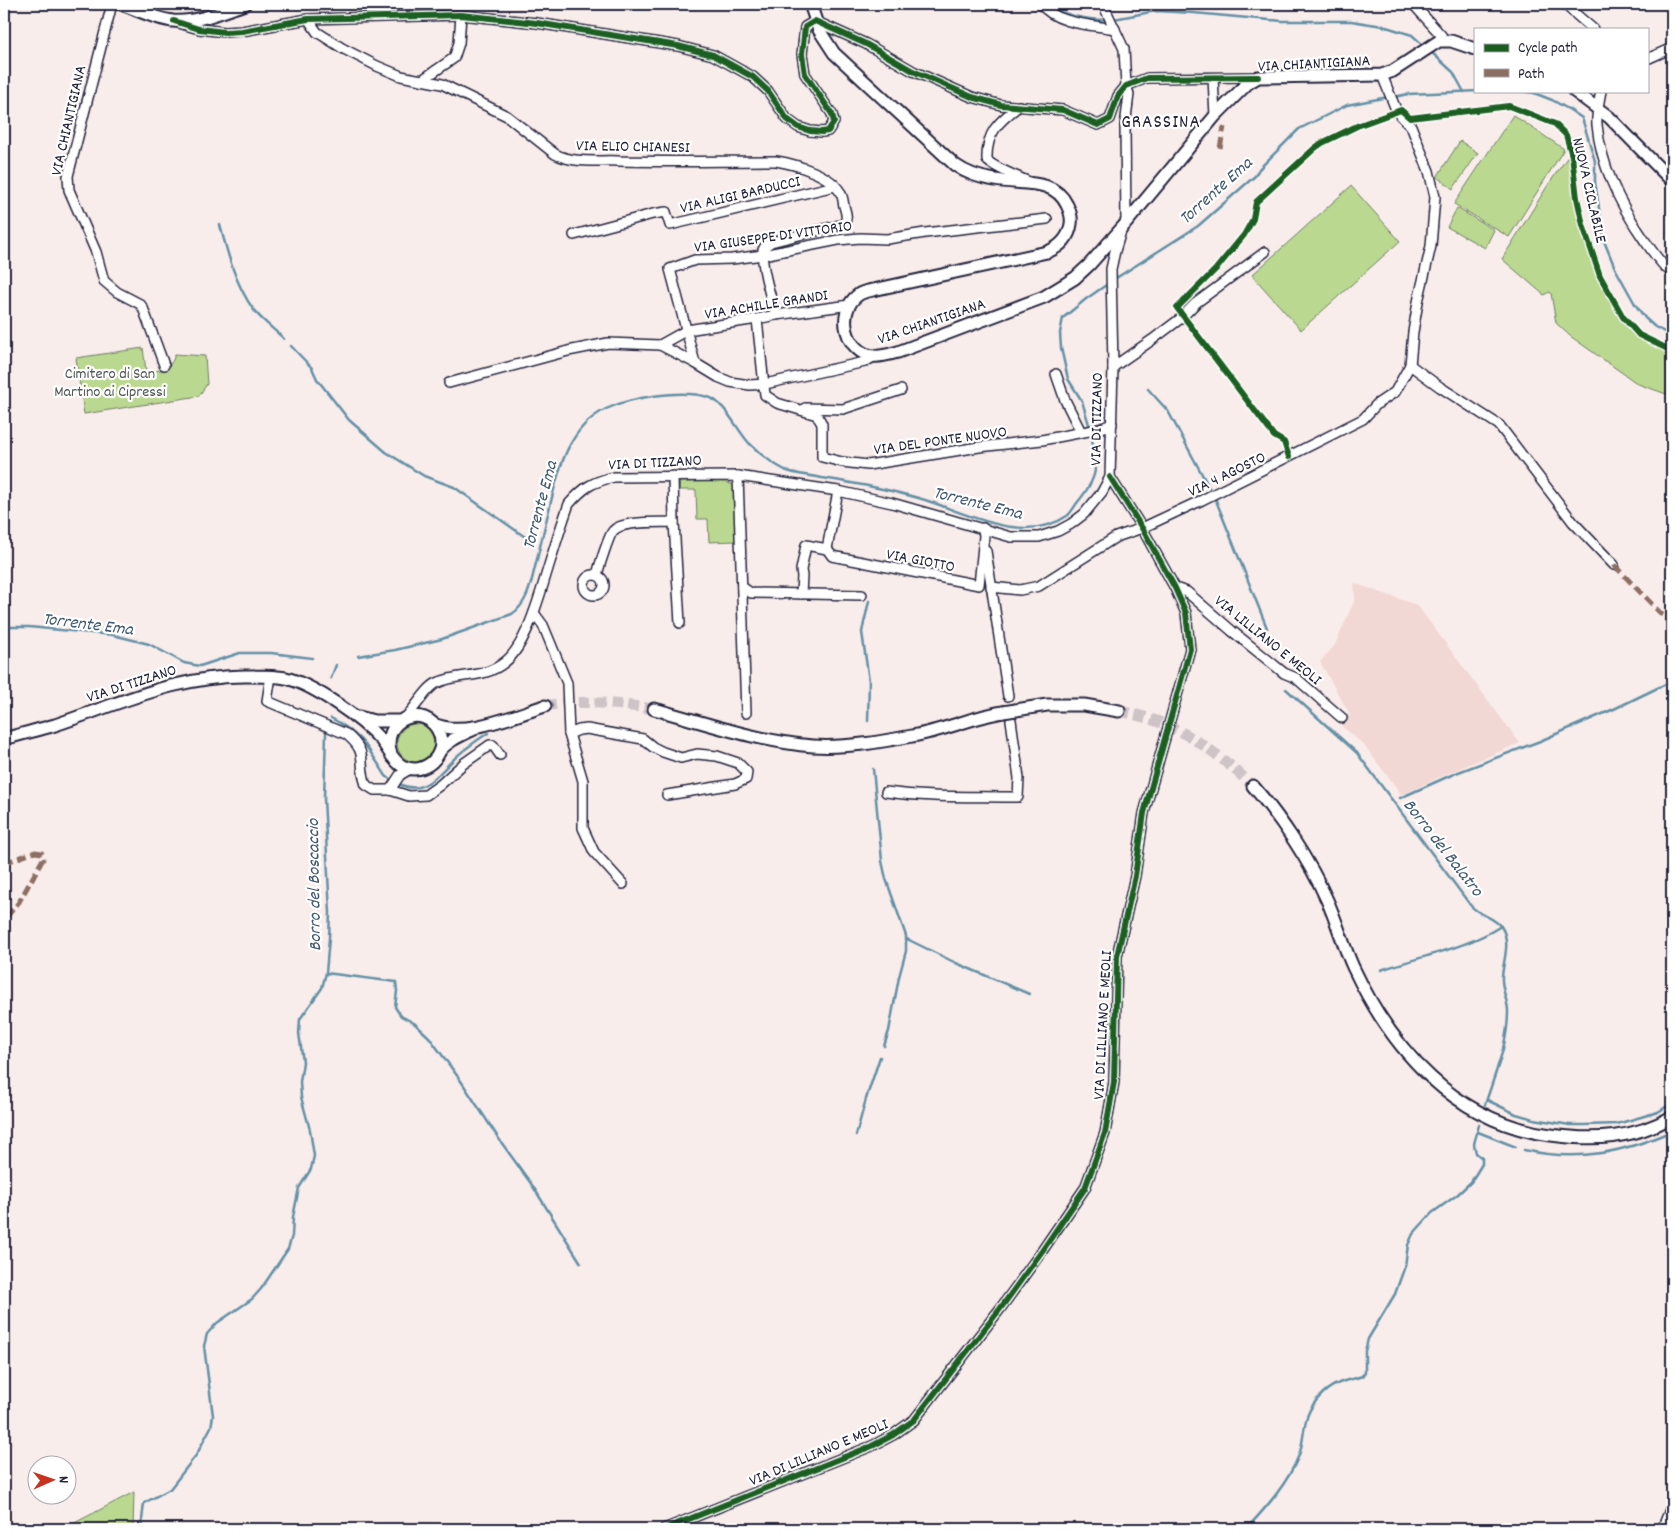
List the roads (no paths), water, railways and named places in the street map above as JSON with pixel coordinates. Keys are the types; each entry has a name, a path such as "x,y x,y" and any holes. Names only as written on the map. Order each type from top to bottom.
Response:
{"main road":[{"path":"121,4 159,18 174,21 195,19 245,4"},
{"path":"810,4 815,21 828,46 844,64 955,165 992,180 1031,183 1056,191 1066,203 1071,220 1070,231 1063,242 1054,249 1041,254 873,290 858,296 850,305"},
{"path":"1439,41 1474,49"},
{"name":"VIA CHIANTIGIANA","path":"850,305 846,319 847,335 852,344 862,352 875,356 915,346 1053,293 1075,278 1089,265 1124,226 1215,116 1248,83 1258,78 1384,80 1393,71 1439,41"},
{"path":"1575,92 1598,108 1672,180"},
{"name":"VIA DI TIZZANO","path":"4,739 194,680 238,675 286,678 301,684 358,717 374,722 419,717 441,727 457,729 484,724"},
{"path":"654,709 777,740 813,746 840,746 914,736 1047,705 1084,705 1119,711"},
{"path":"410,768 420,769 429,765 442,748 484,724 545,706"},
{"name":"VIA DI TIZZANO","path":"347,711 371,730 382,741 394,758 410,768"},
{"name":"VIA DI TIZZANO","path":"394,758 388,744 390,734 401,720"},
{"path":"431,722 437,728 441,738 439,752"},
{"path":"1254,786 1272,808 1327,899 1353,967 1379,1013 1415,1063 1444,1089 1469,1107 1503,1124 1533,1133 1580,1139 1609,1138 1643,1130 1672,1117"}],"street":[{"name":"VIA CHIANTIGIANA","path":"112,4 69,169 69,190 96,252 104,280 118,292 140,304 143,308 164,365"},
{"path":"1041,4 1046,11 1073,23 1114,26"},
{"path":"1413,4 1442,34 1439,41"},
{"path":"1564,4 1592,28"},
{"name":"VIA DI TIZZANO","path":"401,720 411,712 431,686 437,682 480,675 492,671 506,661 520,642 534,612 569,504 580,491 594,483 614,477 738,476 838,491 892,503 984,532 1011,537 1039,537 1058,531 1084,514 1102,492 1110,477 1113,366 1111,269 1114,251 1124,226 1125,126 1128,94 1124,49 1104,5"},
{"path":"174,21 199,29 225,32 242,31 308,19 461,15 537,23 678,46 713,56 753,77 768,91 787,119 798,127 822,132 828,131 832,127 834,122 832,114 805,74 802,54 805,27 815,21 866,44 913,71 988,103 1063,110 1098,125 1110,119 1118,96 1126,86 1147,78 1258,78"},
{"path":"422,80 454,58 458,43 461,15"},
{"name":"VIA ELIO CHIANESI","path":"308,19 317,32 342,48 401,76 442,84 507,116 562,158 660,162 776,161 793,164 816,173 835,186"},
{"path":"1648,59 1672,48"},
{"path":"1213,78 1215,116"},
{"path":"1384,80 1396,108 1410,126 1429,171 1435,197 1431,246 1417,309 1410,366 1499,425 1572,522 1614,565"},
{"path":"1601,92 1597,125 1603,155 1618,194 1631,222 1660,262 1672,273"},
{"path":"1019,106 997,124 992,132 986,150 987,160 993,166 1013,173 1031,183"},
{"path":"776,315 767,282 763,250 771,242 844,224 846,221 841,193 835,186"},
{"name":"VIA ALIGI BARDUCCI","path":"574,235 666,212 670,225 835,186"},
{"name":"VIA GIUSEPPE DI VITTORIO","path":"695,363 670,269 695,260 732,259 763,255 838,240 860,238 888,239 925,232 1047,219"},
{"path":"1113,366 1152,340 1180,319 1196,303 1266,252"},
{"name":"VIA ACHILLE GRANDI","path":"687,330 850,305"},
{"path":"757,320 765,384"},
{"path":"660,345 687,330"},
{"path":"449,383 568,351 608,343 660,345 718,377 730,382 750,385 765,384 865,362 875,356"},
{"name":"VIA 4 AGOSTO","path":"991,587 1020,590 1039,586 1116,537 1142,528 1210,496 1363,419 1377,404 1395,392 1410,366"},
{"path":"1056,374 1065,400 1082,431"},
{"name":"VIA DEL PONTE NUOVO","path":"765,384 765,395 777,404 817,415 822,424 822,456 842,462 868,465 979,447 1042,440 1099,429 1112,424"},
{"path":"792,408 843,409 901,390"},
{"path":"673,476 680,623"},
{"path":"738,476 746,713"},
{"name":"VIA DI LILLIANO E MEOLI","path":"664,1529 872,1446 907,1425 927,1404 1000,1309 1047,1244 1084,1188 1104,1133 1114,1082 1117,956 1135,876 1144,813 1190,649 1186,613 1175,588 1142,528 1110,477"},
{"path":"827,549 838,491"},
{"path":"597,575 612,532 619,526 674,522"},
{"path":"984,532 1008,696"},
{"name":"VIA GIOTTO","path":"801,594 801,570 806,545 827,549 832,556 979,585 984,532"},
{"path":"742,587 751,593 862,594"},
{"name":"VIA LILLIANO E MEOLI","path":"1175,588 1187,592 1284,674 1296,678 1342,718"},
{"path":"742,599 751,593"},
{"path":"534,612 543,625 567,683 569,734 583,781 583,828 594,852 623,884"},
{"path":"271,676 267,700 346,734 356,742 361,749 362,770 366,785 374,790 390,790 409,796 426,795 463,764 490,745 494,745 500,755"},
{"path":"428,690 422,702 422,708 424,714 431,722"},
{"path":"886,792 954,797 1018,797 1019,778 1010,714"},
{"path":"569,734 579,730 587,730 643,739 653,747 672,756 681,758 697,754 717,756 738,763 747,772 746,779 735,784 667,794"},
{"name":"VIA DI TIZZANO","path":"394,758 398,768 396,780"},
{"path":"390,790 404,771 410,768"},
{"path":"1662,1529 1672,1505"}],"waterway":[{"path":"1052,9 1087,19 1108,19"},
{"path":"1114,19 1156,11 1282,21 1351,21 1383,26 1412,35 1424,46"},
{"path":"1430,51 1453,72 1464,92"},
{"name":"Torrente Ema","path":"1394,97 1408,94 1474,91"},
{"name":"Torrente Ema","path":"1527,92 1552,100 1582,118 1595,161 1595,182 1604,241 1615,268 1645,318 1655,327 1672,336"},
{"name":"Torrente Ema","path":"1113,280 1198,226 1255,176 1259,169 1299,129 1347,105 1388,97"},
{"path":"220,225 241,289 253,309 284,339"},
{"name":"Torrente Ema","path":"1090,428 1082,401 1068,379 1061,348 1060,333 1063,318 1109,283"},
{"path":"291,346 312,368 317,379 349,420 386,452 424,476 454,487 528,539"},
{"name":"Borro del Balatro","path":"1148,389 1168,411 1211,491"},
{"name":"Torrente Ema","path":"358,656 442,639 512,614 517,610 525,599 530,587 556,481 566,452 582,427 593,417 606,409 629,401 671,394 708,397 720,404 753,447 770,461 789,472 904,494 981,520 1017,528 1034,528 1051,524 1070,513 1093,478 1095,455 1091,434"},
{"name":"Borro del Balatro","path":"1215,498 1267,628"},
{"path":"868,721 869,681 862,632 869,601"},
{"name":"Torrente Ema","path":"4,627 29,627 113,635 149,644 184,663 200,666 240,653 271,653 312,658"},
{"name":"Borro del Boscaccio","path":"331,678 336,665"},
{"path":"1400,798 1456,773 1540,741 1672,681"},
{"name":"Borro del Balatro","path":"1286,689 1357,753 1471,906 1499,924 1505,934 1506,952 1502,981 1508,1007 1506,1036 1485,1105"},
{"path":"331,718 350,730 363,742 390,779"},
{"name":"Borro del Boscaccio","path":"141,1529 144,1503 170,1489 197,1454 211,1427 213,1416 204,1346 207,1334 217,1323 252,1299 288,1249 292,1236 293,1217 299,1188 311,1169 314,1156 310,1130 301,1097 300,1082 303,1062 299,1033 300,1019 322,988 326,973 330,913 324,798 326,733"},
{"path":"399,784 416,787 430,782 462,752 488,733"},
{"path":"873,769 882,861 886,879 906,936 906,951 884,1046"},
{"path":"1381,970 1473,941 1501,926"},
{"path":"907,939 956,963 1029,994"},
{"path":"326,973 396,982 395,1007 401,1016 414,1023 429,1037 461,1081 532,1185 581,1263"},
{"path":"856,1135 880,1057"},
{"path":"1487,1100 1516,1114 1570,1125 1617,1124 1658,1112 1672,1103"},
{"name":"Borro del Balatro","path":"1246,1529 1276,1495 1289,1475 1300,1451 1305,1425 1313,1404 1332,1387 1343,1381 1362,1376 1365,1372 1365,1351 1368,1339 1395,1294 1405,1266 1408,1245 1413,1234 1432,1213 1471,1182 1482,1164 1482,1158 1476,1153 1474,1144 1479,1125"},
{"path":"1524,1150 1563,1155 1600,1153 1635,1145 1672,1131"},
{"path":"1478,1132 1516,1147"}],"tunnel":[{"path":"545,706 586,703 654,709"},
{"path":"1119,711 1140,716 1176,729 1222,759 1253,786"}],"district":[{"name":"GRASSINA","path":"1161,120"}],"park label":[{"name":"Cimitero di San Martino ai Cipressi","path":"110,381"}]}
